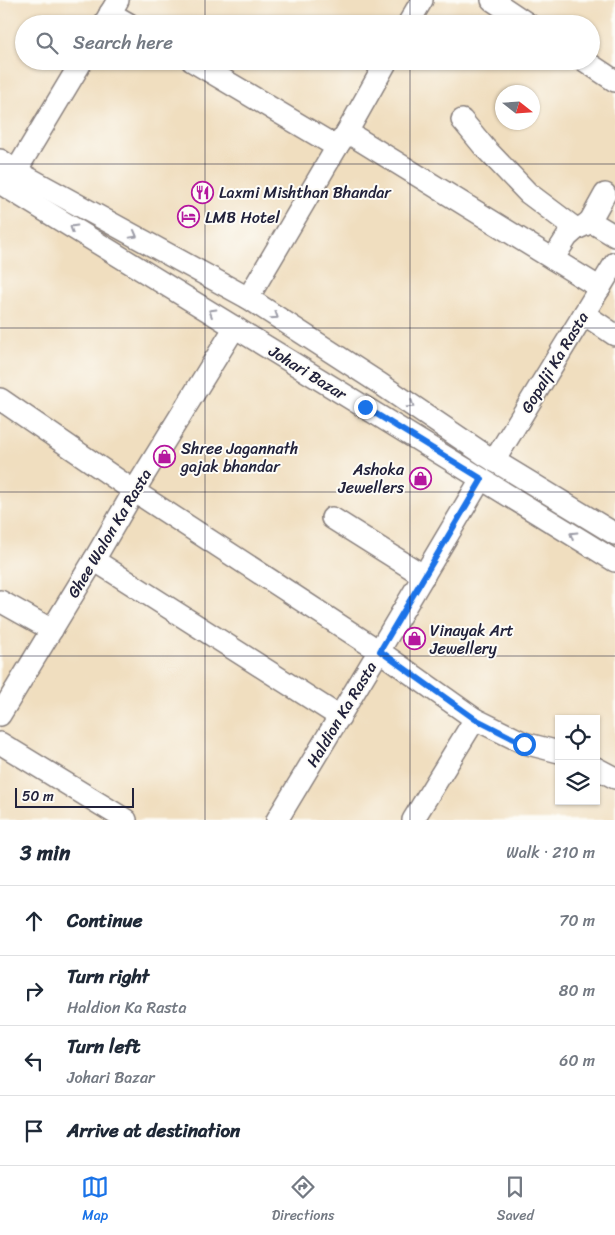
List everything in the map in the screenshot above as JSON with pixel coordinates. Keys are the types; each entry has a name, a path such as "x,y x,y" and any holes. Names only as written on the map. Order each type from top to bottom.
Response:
{"street":[{"path":"413,15 422,0"},
{"path":"492,0 514,15"},
{"path":"5,171 76,70"},
{"path":"209,70 342,140 553,259 600,288"},
{"path":"248,298 382,70"},
{"path":"597,70 615,82"},
{"path":"462,120 485,148 528,193 583,225 615,236"},
{"name":"Johari Bazar","path":"5,171 248,298 494,461 615,534"},
{"name":"Johari Bazar","path":"5,171 235,327 615,561"},
{"path":"553,259 567,236 583,225 605,194"},
{"name":"Gopalji Ka Rasta","path":"494,461 615,262"},
{"path":"584,314 615,335"},
{"name":"Ghee Walon Ka Rasta","path":"0,715 235,327"},
{"path":"0,399 134,491 380,651 475,719 524,744 555,751"},
{"name":"Haldion Ka Rasta","path":"277,820 482,479"},
{"path":"332,518 424,576"},
{"path":"94,560 340,717"},
{"path":"0,601 52,630"},
{"path":"413,820 475,719"},
{"path":"0,744 126,820"},
{"path":"600,770 615,778"}],"place":[{"name":"Laxmi Mishthan Bhandar","path":"203,192"},
{"name":"LMB Hotel","path":"189,217"},
{"name":"Shree Jagannath gajak bhandar","path":"165,457"},
{"name":"Ashoka Jewellers","path":"420,478"},
{"name":"Vinayak Art Jewellery","path":"414,639"}],"route":[{"path":"365,407 482,479 380,651 475,719 524,744"}]}
